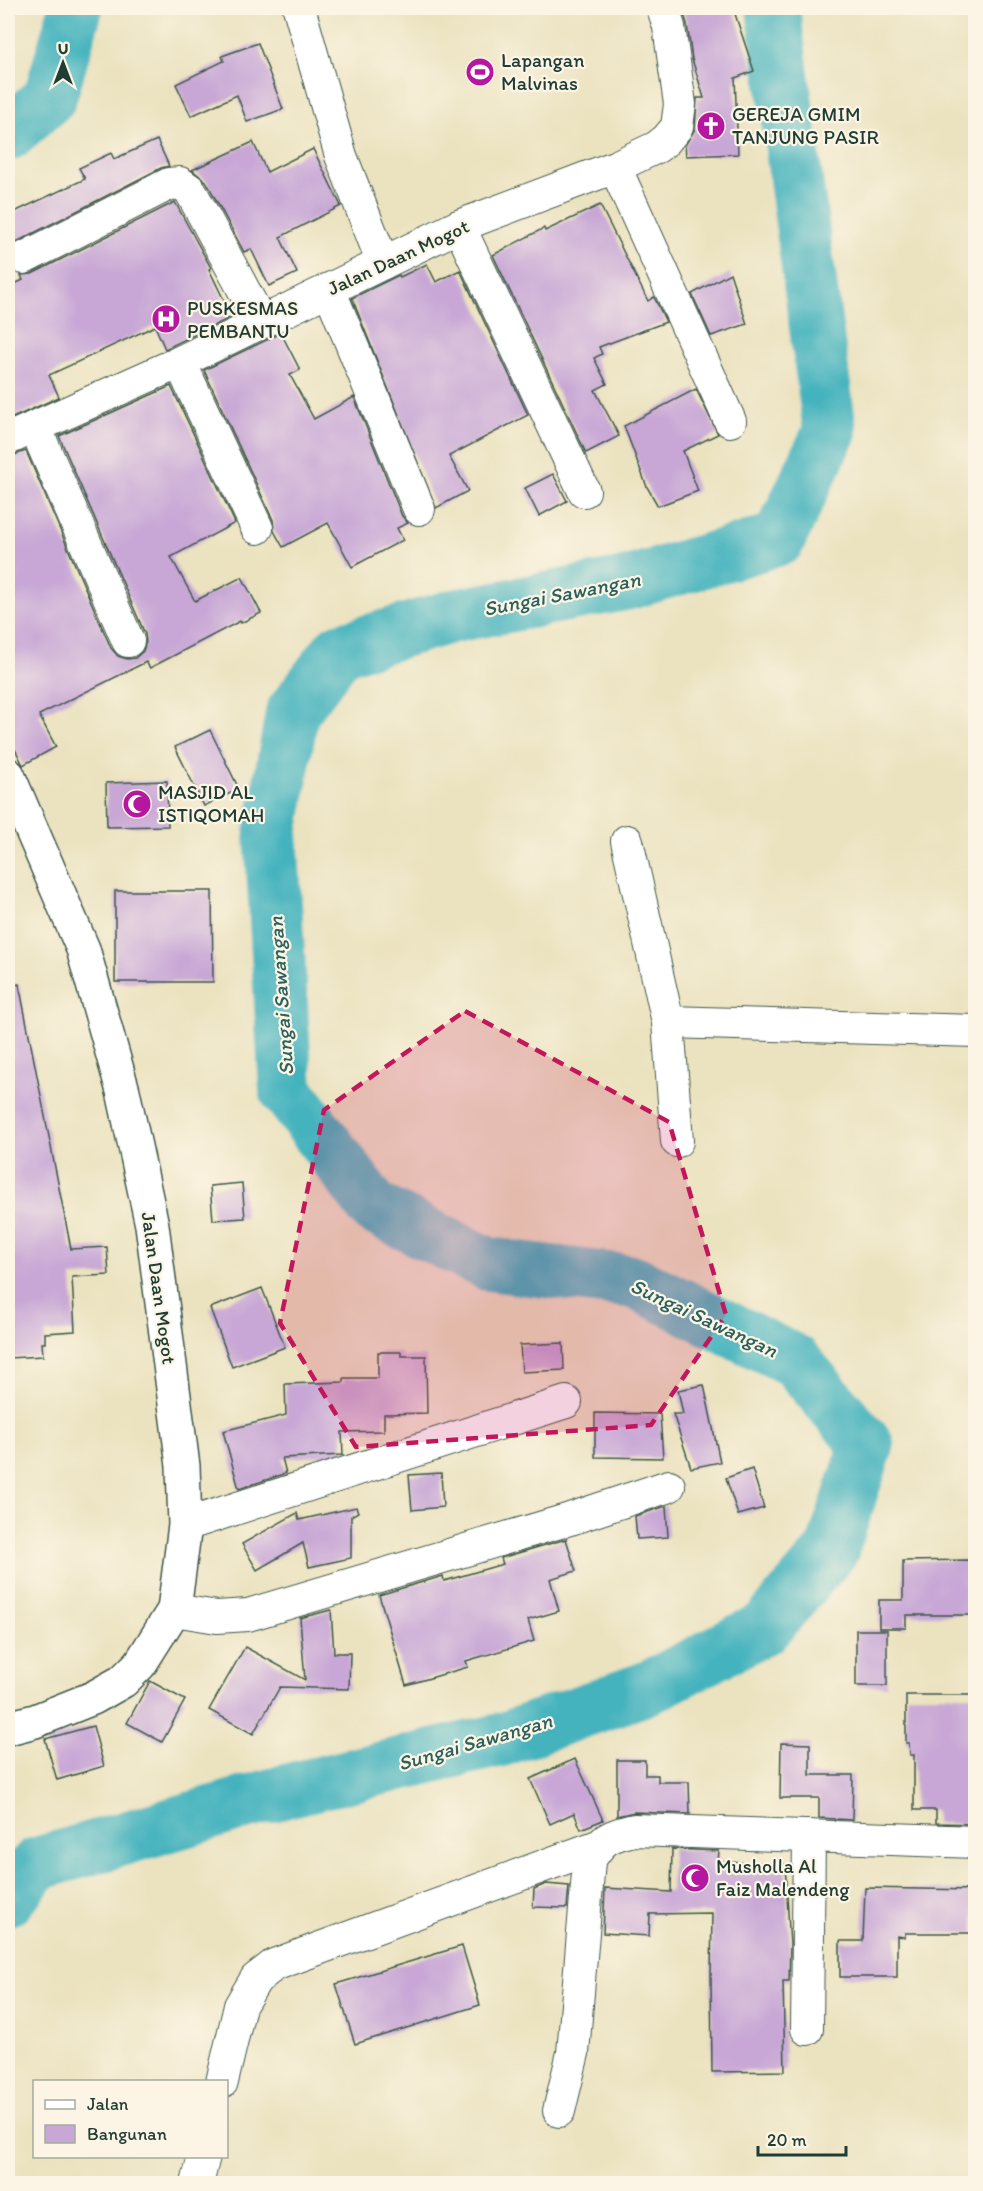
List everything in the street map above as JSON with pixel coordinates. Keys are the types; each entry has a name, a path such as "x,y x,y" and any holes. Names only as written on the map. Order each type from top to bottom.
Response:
{"main road":[{"name":"Jalan Daan Mogot","path":"8,775 83,949 123,1091 152,1225 183,1466 185,1525 174,1610 140,1664 123,1681 93,1698 35,1721 8,1728"}],"street":[{"path":"299,8 341,156 383,263"},
{"name":"Jalan Daan Mogot","path":"21,433 180,362 459,226 615,167 657,147 677,127 680,104 669,27 663,8"},
{"path":"615,167 730,421"},
{"path":"24,258 169,184 180,183 190,190 261,322"},
{"path":"459,226 584,491"},
{"path":"329,289 419,509"},
{"path":"180,362 257,528"},
{"path":"21,433 128,641"},
{"path":"627,841 668,1022 677,1141"},
{"path":"668,1022 975,1031"},
{"path":"185,1525 566,1402"},
{"path":"174,1610 217,1617 248,1615 570,1519 669,1486"},
{"path":"559,2112 573,2053 589,1861 598,1846 609,1836 634,1830 975,1842"},
{"path":"807,2030 809,1836"},
{"path":"222,2080 240,2006 256,1979 274,1965 598,1846"},
{"path":"197,2184 204,2158"}],"highlighted area":[{"path":"465,1011 669,1122 726,1315 651,1425 356,1447 280,1323 324,1110"}],"building":[{"path":"682,8 733,8 754,71 735,78 738,154 686,156 685,145 695,129 697,98 704,98 692,59 687,24"},
{"path":"258,43 283,109 247,122 237,95 191,116 176,84 224,61 222,56"},
{"path":"157,140 169,166 16,242 9,249 8,215 85,179 79,168 111,153 114,159"},
{"path":"253,142 267,172 313,149 341,206 280,237 297,273 269,286 251,249 244,252 206,181 192,170"},
{"path":"175,202 211,268 209,269 232,317 165,349 155,326 49,375 59,397 8,420 8,287 23,280 21,275 32,274"},
{"path":"600,205 648,301 654,297 666,322 599,347 602,354 594,358 607,384 595,390 619,436 586,453 493,255 544,228 545,231"},
{"path":"427,264 436,282 460,270 528,415 449,456 468,491 436,508 352,298"},
{"path":"730,273 747,324 711,336 692,294"},
{"path":"281,333 300,370 290,375 314,419 354,397 402,516 408,523 397,528 403,540 352,567 328,523 283,547 274,531 273,520 204,370"},
{"path":"171,386 235,523 171,557 195,601 242,577 261,613 241,623 240,621 150,668 146,662 39,715 56,747 23,765 8,735 8,457 26,451 111,648 118,656 127,659 135,658 143,651 146,642 145,634 59,436"},
{"path":"696,389 718,434 683,451 698,491 658,506 647,487 624,426"},
{"path":"553,474 567,501 539,516 525,488"},
{"path":"210,730 239,789 204,806 175,747"},
{"name":"MASJID AL ISTIQOMAH","path":"167,781 168,826 107,827 106,783"},
{"path":"115,891 212,891 213,982 115,982"},
{"path":"19,984 71,1249 107,1247 109,1275 72,1277 75,1331 45,1333 45,1343 42,1343 43,1356 8,1358 8,986"},
{"path":"242,1183 245,1218 213,1220 210,1186"},
{"path":"262,1288 285,1347 232,1367 210,1308"},
{"path":"563,1343 564,1370 522,1372 520,1345"},
{"path":"378,1352 401,1352 401,1356 426,1356 427,1413 384,1414 384,1431 342,1432 343,1455 282,1458 286,1473 239,1489 223,1431 286,1415 285,1384 344,1382 344,1378 378,1378"},
{"path":"704,1385 720,1462 691,1468 673,1414 683,1414 678,1390"},
{"path":"595,1413 660,1414 663,1458 595,1457"},
{"path":"752,1469 764,1508 738,1515 726,1478"},
{"path":"441,1473 443,1507 412,1510 409,1475"},
{"path":"666,1506 668,1537 637,1539 635,1516"},
{"path":"356,1507 358,1512 351,1516 351,1558 309,1567 303,1543 257,1570 242,1544 297,1513 299,1520"},
{"path":"566,1539 576,1571 550,1579 559,1611 528,1620 534,1641 466,1661 468,1667 406,1685 379,1595 443,1576 444,1581 503,1564 501,1558"},
{"path":"972,1560 972,1569 975,1569 975,1606 972,1606 972,1615 906,1615 906,1628 879,1628 879,1600 903,1600 903,1561"},
{"path":"331,1610 334,1653 350,1653 349,1689 280,1687 253,1734 209,1710 245,1647 305,1680 300,1618"},
{"path":"856,1630 887,1630 887,1686 856,1686"},
{"path":"150,1681 185,1700 162,1742 127,1723"},
{"path":"906,1695 975,1695 975,1824 936,1823 936,1810 914,1810 914,1755 910,1755 909,1743 906,1743"},
{"path":"93,1726 104,1766 57,1780 45,1739"},
{"path":"781,1743 810,1744 810,1775 853,1775 852,1820 819,1818 819,1798 780,1798"},
{"path":"575,1759 603,1820 581,1829 574,1813 550,1824 530,1779"},
{"path":"617,1760 645,1760 645,1775 658,1775 658,1782 689,1782 690,1814 634,1812 617,1816"},
{"path":"672,1849 719,1851 718,1862 785,1864 790,1945 789,1981 783,1981 785,2071 712,2072 712,1913 650,1914 649,1936 603,1933 605,1888 671,1892"},
{"path":"546,1884 569,1886 567,1908 533,1907 534,1889"},
{"path":"865,1888 974,1890 974,1933 905,1933 905,1937 897,1936 897,1977 840,1977 840,1941 863,1941"},
{"path":"462,1946 480,2005 355,2044 336,1984"}],"waterway":[{"name":"Sungai Sawangan","path":"8,134 50,97 76,8"},
{"name":"Sungai Sawangan","path":"8,1899 37,1864 289,1790 501,1740 650,1687 766,1627 832,1550 867,1445 795,1361 634,1282 488,1264 374,1208 286,1090 271,834 292,713 339,650 453,616 625,584 779,539 830,431 773,8"}],"place":[{"name":"Lapangan Malvinas","path":"480,72"},
{"name":"GEREJA GMIM TANJUNG PASIR","path":"711,126"},
{"name":"PUSKESMAS PEMBANTU","path":"166,319"},
{"name":"MASJID AL ISTIQOMAH","path":"137,804"},
{"name":"Musholla Al Faiz Malendeng","path":"695,1878"}]}
